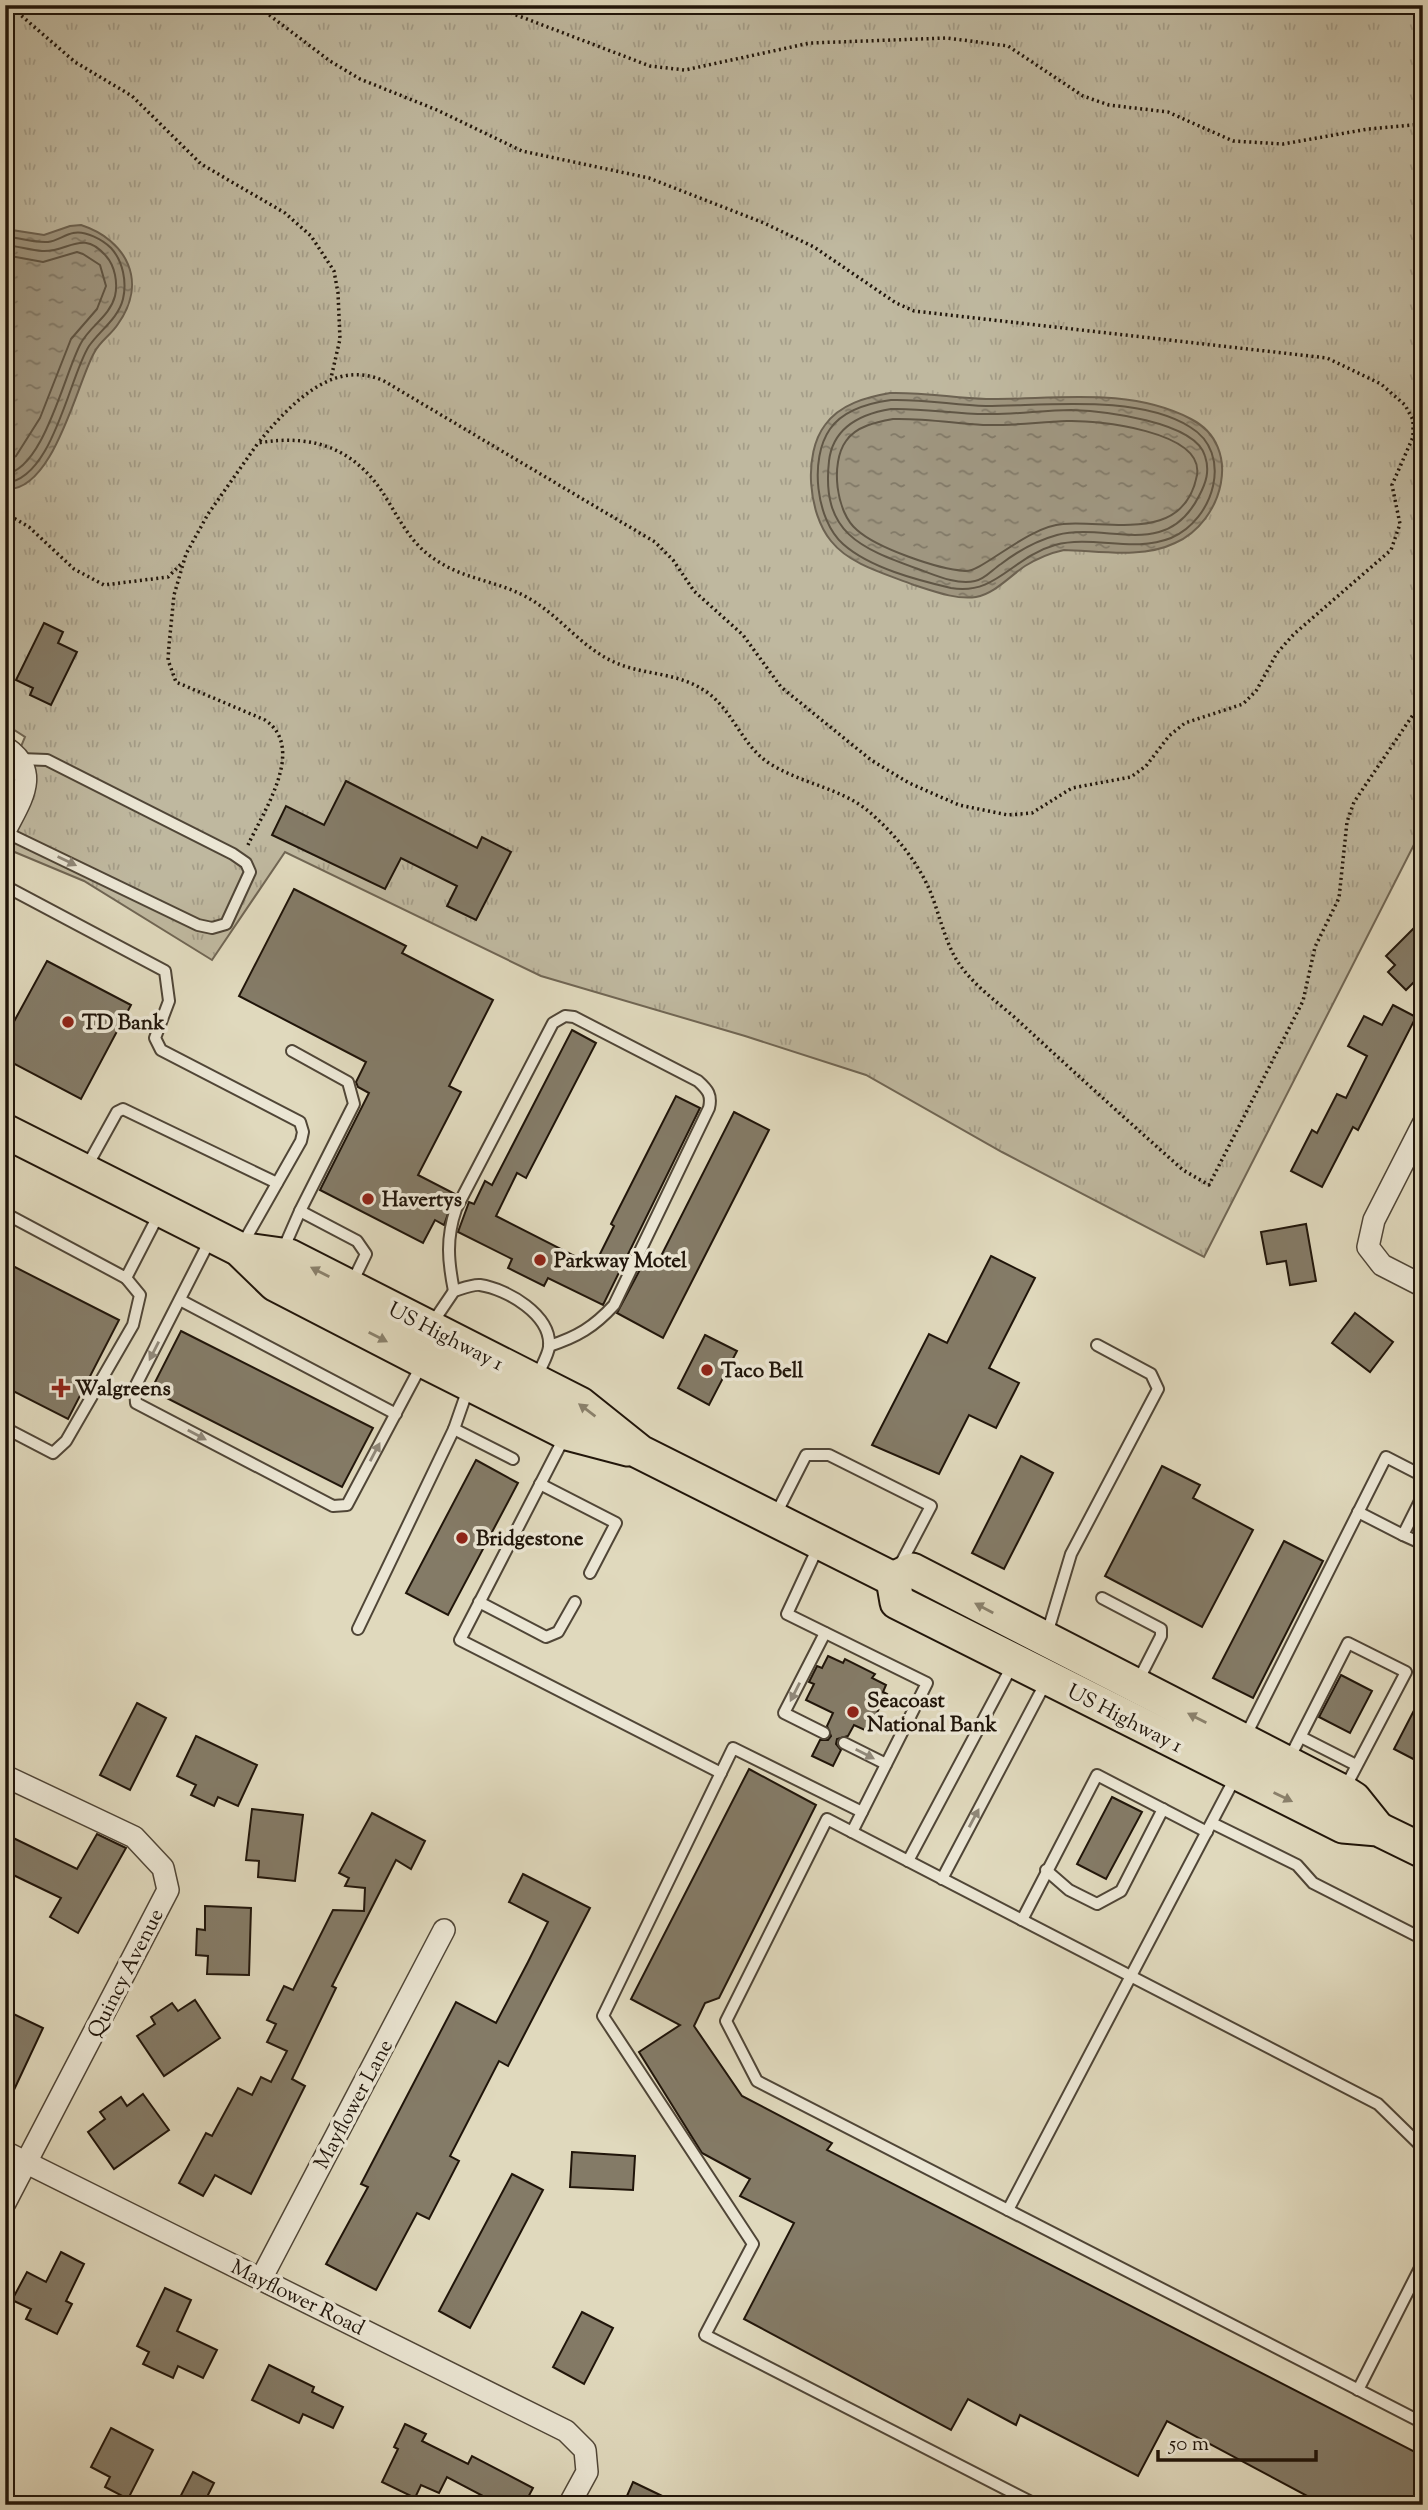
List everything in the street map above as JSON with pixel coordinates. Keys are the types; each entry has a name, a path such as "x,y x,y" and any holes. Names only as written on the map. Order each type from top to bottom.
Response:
{"main road":[{"name":"US Highway 1","path":"5,1130 226,1242 289,1256 580,1404 640,1452 893,1579"},
{"name":"US Highway 1","path":"226,1242 275,1284 566,1433 640,1452"},
{"name":"US Highway 1","path":"893,1579 912,1570 1237,1775 1343,1826 1378,1829 1423,1851"},
{"name":"US Highway 1","path":"893,1579 897,1602 1014,1661 1053,1659 1135,1686 1243,1741 1294,1750 1350,1779 1354,1799 1378,1829"}],"street":[{"path":"5,831 24,793 27,774 13,753"},
{"path":"1423,1124 1374,1220 1368,1247 1382,1265 1423,1286"},
{"name":"Quincy Avenue","path":"5,1776 134,1836 163,1868 168,1890 5,2203"},
{"name":"Mayflower Lane","path":"261,2279 444,1930"},
{"name":"Mayflower Road","path":"5,2152 566,2431 585,2450 587,2472 569,2505"}],"lane":[{"path":"5,831 198,925 212,928 226,924 250,872 242,860 47,760 13,753"},
{"path":"5,886 165,971 169,1001 155,1038 161,1050 300,1122 303,1132 301,1141 277,1183 180,1300 135,1387 136,1403 333,1506 347,1505 424,1360"},
{"path":"454,1291 447,1257 448,1234 456,1209 553,1023 565,1016 574,1017 698,1082 707,1089 711,1098 709,1108 614,1305 596,1324 578,1337 549,1346"},
{"path":"281,1255 299,1211 354,1104 348,1082 292,1051"},
{"path":"84,1171 104,1132 117,1112 123,1109 277,1183"},
{"path":"126,1278 161,1209"},
{"path":"299,1211 357,1241 366,1254 350,1287"},
{"path":"5,1217 10,1216 126,1278 140,1295 133,1325 72,1430 53,1453 5,1428"},
{"path":"429,1327 454,1291 479,1285 508,1296 537,1315 549,1346 535,1381"},
{"path":"180,1300 396,1414"},
{"path":"942,1878 1053,1659 1057,1608 1071,1554 1158,1389 1152,1374 1097,1345"},
{"path":"358,1629 454,1429 470,1384"},
{"path":"454,1429 513,1459"},
{"path":"566,1433 460,1640 721,1773"},
{"path":"773,1520 806,1455 829,1455 931,1506 893,1579"},
{"path":"1243,1741 1386,1457 1423,1476"},
{"path":"540,1484 616,1523 590,1573"},
{"path":"1403,1535 1423,1494"},
{"path":"1358,1512 1423,1544"},
{"path":"820,1544 787,1614 928,1683 852,1832"},
{"path":"1102,1598 1161,1629 1161,1636 1135,1686"},
{"path":"479,1602 546,1637 558,1632 575,1602"},
{"path":"824,1733 784,1713 825,1633"},
{"path":"1294,1750 1348,1643 1406,1672 1350,1779"},
{"path":"908,1861 1014,1661"},
{"path":"845,1743 886,1764"},
{"path":"862,1812 733,1748 604,2016 752,2244 705,2335 1037,2505"},
{"path":"1022,1920 1097,1775 1163,1809 1297,1865 1313,1883 1423,1939"},
{"path":"1008,2210 1237,1775"},
{"path":"1046,1870 1069,1890 1097,1904 1121,1891 1163,1809"},
{"path":"1423,2148 1378,2104 827,1819 726,2021 757,2081 1423,2423"},
{"path":"1358,2390 1423,2262"}],"path":[{"path":"9,5 75,62 132,96 201,164 285,213 311,236 334,271 338,293 340,339 331,378"},
{"path":"242,860 273,791 284,753 274,726 176,682 168,660 174,595 185,558 208,514 258,443 295,404 331,378 359,375 384,381 655,542 668,554 694,591 743,635 781,687 871,760 909,783 945,800 1008,815 1032,813 1072,788 1131,777 1146,766 1169,736 1185,723 1234,708 1251,698 1294,634 1391,550 1400,524 1392,485 1414,428 1410,413 1396,395 1358,371 1327,359 914,311 887,297 814,247 774,228 649,178 522,151 447,114 360,79 330,61 256,5"},
{"path":"490,5 650,66 673,70 717,65 810,43 947,37 985,41 1014,49 1070,88 1097,102 1168,112 1222,138 1253,144 1306,142 1368,129 1423,124"},
{"path":"258,443 303,441 321,444 351,457 379,487 410,538 435,560 460,574 533,601 591,650 611,661 641,672 679,678 700,688 716,699 760,757 790,775 837,790 862,805 892,834 916,865 962,968 1183,1171 1209,1185 1303,1000 1315,947 1339,898 1347,822 1354,802 1423,699"},
{"path":"5,513 35,532 74,569 104,585 168,576 185,558"}],"green space":[{"path":"5,5 1423,5 1423,827 1204,1257 1002,1152 866,1075 541,976 285,852 212,960 84,881 5,848 5,785 25,737 5,724"}],"water":[{"path":"81,225 110,241 128,264 132,278 127,308 118,324 94,353 50,456 37,474 22,486 5,489 5,229 44,235"},
{"path":"890,393 986,399 1090,397 1142,402 1191,419 1207,431 1218,447 1222,465 1221,483 1215,502 1205,519 1192,533 1162,548 1135,553 1064,550 1030,563 983,595 961,597 937,592 880,573 848,556 831,541 823,529 813,500 813,451 825,425 846,407 863,399"}],"building":[{"path":"44,623 63,632 58,643 77,652 51,705 30,695 33,688 16,680"},
{"path":"346,781 477,848 482,837 511,852 476,920 447,906 457,886 401,858 385,889 272,835 286,806 324,825"},
{"path":"294,889 406,946 402,953 493,1000 449,1086 461,1092 418,1175 455,1194 444,1225 435,1220 423,1243 320,1190 369,1093 358,1087 356,1082 366,1062 239,996"},
{"path":"1423,919 1423,973 1406,990 1388,972 1395,965 1386,956"},
{"name":"TD Bank","path":"47,961 131,1005 81,1099 5,1059 5,1038"},
{"path":"1393,1005 1416,1017 1358,1130 1353,1127 1322,1187 1291,1171 1312,1130 1317,1133 1337,1094 1346,1098 1367,1056 1348,1046 1364,1016 1382,1025"},
{"path":"572,1030 596,1043 526,1178 517,1173 496,1216 594,1266 614,1226 611,1224 676,1096 700,1108 603,1305 548,1278 544,1286 508,1268 512,1259 458,1232 469,1202 474,1204 485,1181 492,1185"},
{"path":"734,1112 769,1130 663,1338 617,1313 644,1262 655,1268"},
{"path":"1306,1224 1316,1281 1290,1285 1286,1261 1267,1264 1261,1232"},
{"path":"991,1256 1035,1278 989,1368 1019,1383 996,1428 969,1415 939,1474 872,1445 929,1334 947,1343"},
{"name":"Walgreens","path":"5,1262 119,1320 68,1419 5,1387"},
{"path":"1355,1313 1393,1342 1370,1372 1332,1343"},
{"path":"181,1331 373,1428 342,1487 151,1390"},
{"name":"Taco Bell","path":"705,1335 737,1351 709,1405 678,1388"},
{"path":"1021,1456 1053,1473 1004,1569 972,1553"},
{"name":"Bridgestone","path":"476,1460 518,1483 448,1615 406,1593"},
{"path":"1162,1466 1200,1485 1193,1498 1253,1530 1202,1627 1105,1576"},
{"path":"1284,1541 1323,1561 1253,1698 1213,1678"},
{"name":"Seacoast National Bank","path":"828,1656 843,1663 845,1659 875,1674 872,1678 886,1685 883,1692 887,1694 867,1731 854,1725 848,1736 837,1739 836,1744 841,1750 833,1766 812,1756 820,1740 828,1740 831,1736 827,1726 833,1713 806,1700 814,1684 809,1682 817,1666 822,1668"},
{"path":"1341,1675 1372,1691 1350,1733 1319,1717"},
{"path":"1423,1693 1423,1764 1394,1749"},
{"path":"137,1703 166,1718 130,1790 100,1775"},
{"path":"196,1736 257,1765 238,1806 218,1797 214,1806 191,1795 196,1785 177,1776"},
{"path":"749,1769 816,1805 719,1998 705,2003 694,2026 742,2096 832,2143 827,2150 1423,2456 1423,2505 1324,2505 1167,2421 1138,2476 1020,2415 1016,2425 968,2399 951,2430 744,2319 794,2223 740,2196 750,2179 702,2153 639,2052 680,2025 631,1999"},
{"path":"1112,1797 1142,1812 1106,1879 1077,1864"},
{"path":"252,1809 303,1815 295,1881 258,1877 259,1861 246,1860"},
{"path":"372,1813 425,1841 411,1869 396,1860 332,1986 336,1988 292,2079 305,2086 251,2194 215,2175 203,2196 179,2183 206,2133 212,2136 238,2088 252,2095 261,2077 271,2082 287,2051 267,2042 276,2024 267,2020 284,1986 293,1990 333,1910 364,1911 365,1888 345,1886 349,1878 339,1873"},
{"path":"5,1834 77,1869 97,1834 126,1848 78,1933 50,1917 61,1898 5,1871"},
{"path":"523,1874 590,1908 508,2066 499,2061 450,2156 459,2161 429,2219 417,2213 376,2290 326,2264 368,2187 361,2184 456,2002 496,2023 528,1962 548,1922 509,1902"},
{"path":"205,1906 251,1908 249,1975 207,1974 208,1956 196,1955 197,1929 205,1930"},
{"path":"195,2000 220,2038 164,2076 137,2036 155,2024 151,2017 172,2003 178,2011"},
{"path":"5,2010 43,2028 5,2109"},
{"path":"143,2094 169,2130 114,2169 88,2132 105,2119 100,2112 121,2097 127,2106"},
{"path":"572,2152 635,2156 633,2190 570,2187"},
{"path":"512,2174 543,2190 470,2328 439,2311"},
{"path":"61,2252 84,2264 66,2301 72,2304 57,2334 26,2319 31,2309 12,2300 27,2272 46,2282"},
{"path":"165,2288 191,2300 177,2331 217,2350 203,2378 178,2366 173,2378 143,2364 149,2352 137,2346"},
{"path":"582,2312 613,2328 584,2384 553,2367"},
{"path":"269,2365 314,2387 312,2392 343,2407 333,2428 303,2414 299,2423 252,2400"},
{"path":"405,2424 426,2434 422,2441 468,2464 472,2456 533,2488 524,2505 500,2505 447,2477 439,2493 421,2485 415,2498 382,2482 398,2449 394,2447"},
{"path":"111,2428 153,2450 128,2499 105,2487 110,2477 91,2467"},
{"path":"193,2472 214,2483 203,2505 176,2505"},
{"path":"633,2482 681,2505 623,2505"}],"place":[{"name":"TD Bank","path":"68,1022"},
{"name":"Havertys","path":"368,1199"},
{"name":"Parkway Motel","path":"540,1260"},
{"name":"Taco Bell","path":"707,1370"},
{"name":"Walgreens","path":"61,1388"},
{"name":"Bridgestone","path":"462,1538"},
{"name":"Seacoast National Bank","path":"853,1712"}]}
